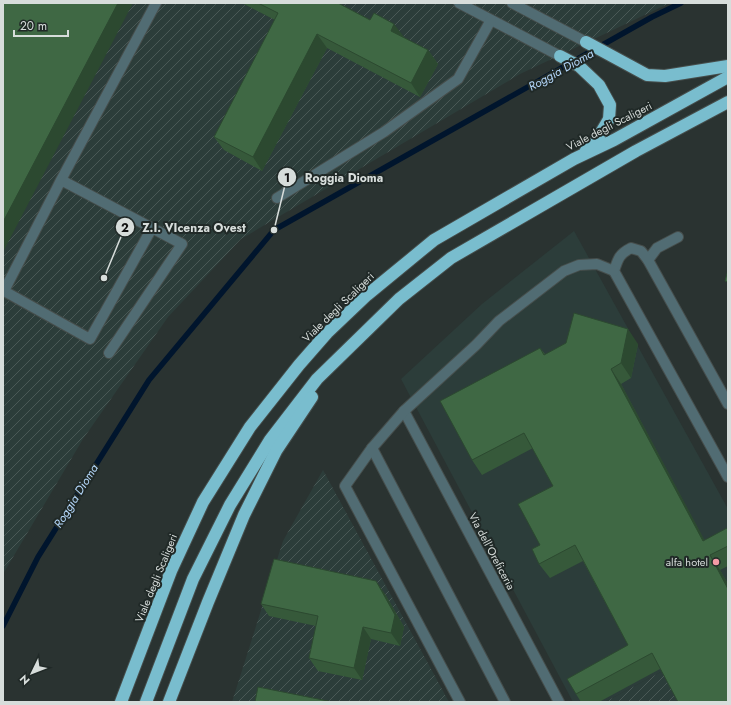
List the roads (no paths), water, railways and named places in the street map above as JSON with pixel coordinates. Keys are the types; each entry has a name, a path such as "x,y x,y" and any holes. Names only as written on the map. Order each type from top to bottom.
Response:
{"highway":[{"path":"586,42 647,75 665,76 728,66"},
{"path":"560,56 579,66 599,84 610,105 609,119 596,141 574,159"},
{"name":"Viale degli Scaligeri","path":"122,702 171,571 203,502 250,426 327,333 367,295 434,240 574,159 614,140 728,77"},
{"path":"146,702 194,579 230,505 270,440 317,379 349,346 399,299 451,258 636,151 728,102"},
{"path":"169,702 244,515 272,458 312,396 349,346"}],"street":[{"path":"152,228 90,339 4,290 156,3"},
{"path":"459,3 560,56"},
{"path":"512,3 586,42"},
{"path":"277,198 384,132 458,79 491,20"},
{"path":"61,180 182,244 109,353"},
{"path":"648,260 657,248 678,237"},
{"path":"614,271 619,257 624,252 631,248 641,251 648,260 728,404"},
{"path":"460,702 346,486 372,448 404,411 476,345 499,321 564,270 579,265 597,264 614,271 728,477"},
{"name":"Via dell'Oreficeria","path":"404,411 559,702"},
{"path":"372,448 505,702"}],"waterway":[{"name":"Roggia Dioma","path":"3,626 38,557 149,380 274,230 652,17 681,3"}],"place":[{"name":"Roggia Dioma","path":"274,230"},
{"name":"Z.I. VIcenza Ovest","path":"104,278"},
{"name":"alfa hotel","path":"716,562"}]}
